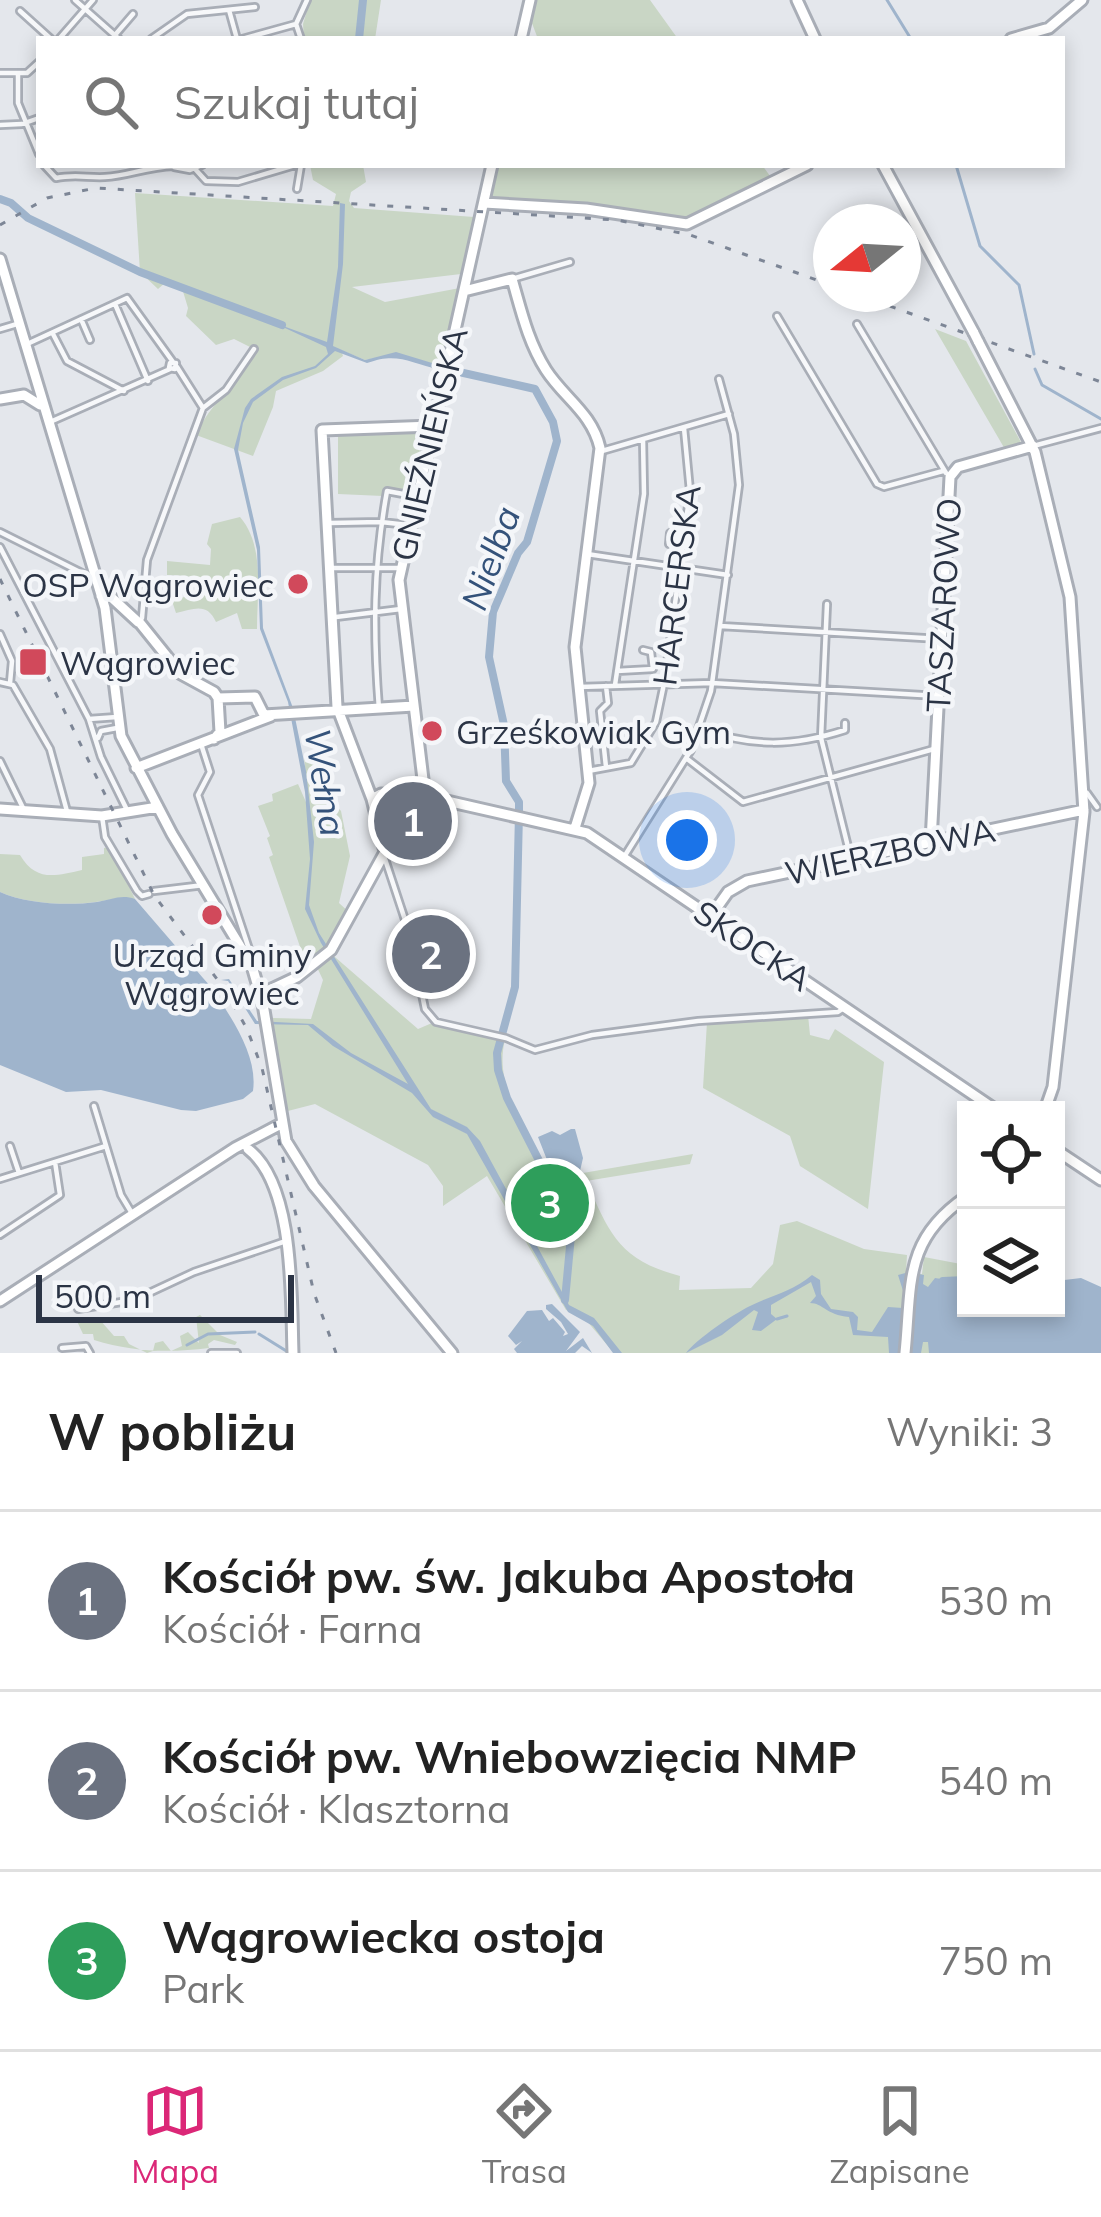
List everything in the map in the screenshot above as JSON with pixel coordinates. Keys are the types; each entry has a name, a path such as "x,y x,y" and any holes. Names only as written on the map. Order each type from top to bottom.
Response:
{"street":[{"path":"76,0 116,36"},
{"path":"58,36 93,0"},
{"path":"300,36 296,24 307,0"},
{"path":"522,36 530,0"},
{"path":"797,0 814,36"},
{"path":"1021,36 1049,28 1082,0"},
{"path":"155,36 184,15 255,7"},
{"path":"230,10 238,36"},
{"path":"20,11 51,36"},
{"path":"118,36 133,14"},
{"path":"250,36 296,24"},
{"path":"0,73 30,71 36,65"},
{"path":"18,73 18,103 36,147"},
{"path":"0,125 36,119"},
{"path":"47,168 56,178 121,176 136,168"},
{"path":"68,168 70,175"},
{"path":"90,168 90,174"},
{"path":"200,168 206,181 225,183 286,168"},
{"path":"297,189 298,168"},
{"name":"GNIEŹNIEŃSKA","path":"424,796 401,609 401,568 491,168"},
{"path":"484,203 586,209 687,224 801,168"},
{"path":"885,168 1033,446 1069,581 1084,810 1046,1101"},
{"path":"0,260 33,389 44,409 91,575 105,600 118,722 136,768 203,885 241,935"},
{"path":"464,291 570,262"},
{"path":"512,279 535,351 589,420 600,452 576,633 588,788 575,828"},
{"path":"25,345 131,299 203,408"},
{"path":"114,303 148,381"},
{"path":"0,311 14,306"},
{"path":"777,316 877,484 884,487 1101,428"},
{"path":"81,319 90,340"},
{"path":"3,328 19,323"},
{"name":"TASZAROWO","path":"857,324 947,473 931,842"},
{"path":"52,332 67,361 124,391"},
{"path":"141,621 145,566 203,408 226,390 254,349"},
{"path":"48,423 173,366"},
{"path":"625,857 701,729 712,683 739,485 729,414 718,379"},
{"path":"0,398 33,389"},
{"path":"600,452 729,414"},
{"path":"433,427 322,430 326,568 338,711 372,799 428,1015 444,1024 538,1050 606,1033 715,1019 848,1013"},
{"name":"HARCERSKA","path":"588,771 628,765 637,758 656,722 685,535 690,471 683,428"},
{"path":"616,685 645,485 643,440"},
{"path":"379,709 372,613 381,521 387,491 417,496"},
{"path":"324,523 381,521 409,526"},
{"path":"0,533 91,575"},
{"path":"669,544 670,533 685,535"},
{"path":"0,547 89,719 125,809"},
{"path":"587,554 728,574"},
{"path":"326,568 401,568"},
{"path":"105,600 141,621 184,676 214,692 220,732 214,739"},
{"path":"827,604 821,738 850,859"},
{"path":"330,618 401,609"},
{"path":"720,626 940,639"},
{"path":"0,634 13,664 10,683 50,748 68,814"},
{"path":"617,671 653,669 651,652 643,650"},
{"path":"0,682 10,683"},
{"path":"577,687 712,683 939,696"},
{"path":"606,686 608,703 600,711 606,768"},
{"path":"218,698 255,697 262,714 415,706"},
{"path":"136,768 283,713"},
{"path":"89,719 118,722"},
{"path":"99,749 98,733 118,722"},
{"path":"701,729 763,745 821,738 845,730 845,723"},
{"path":"201,744 210,772 198,795 261,994 281,1124 292,1153 452,1353"},
{"path":"686,758 740,802 936,749"},
{"path":"0,761 24,811"},
{"path":"1083,782 1089,801 1100,807"},
{"name":"SKOCKA","path":"372,799 380,794 424,796 575,828 625,857 982,1101"},
{"path":"0,809 102,816 158,807"},
{"path":"1084,810 1100,807"},
{"name":"WIERZBOWA","path":"711,916 740,884 1084,810"},
{"path":"102,816 103,833 142,896 203,885"},
{"path":"261,994 321,960 333,947 384,856"},
{"path":"218,908 234,900"},
{"path":"94,1106 121,1195 133,1215"},
{"path":"0,1301 231,1152 252,1147 262,1134 281,1124"},
{"path":"10,1146 19,1173"},
{"path":"0,1178 106,1146"},
{"path":"252,1147 268,1169 286,1241 293,1353"},
{"path":"1065,1156 1101,1180"},
{"path":"0,1235 60,1195 55,1162"},
{"path":"905,1353 914,1267 929,1227 957,1204"},
{"path":"78,1309 134,1300 194,1272 286,1241"},
{"path":"62,1348 86,1346 90,1353"},
{"path":"212,1353 237,1353"}],"green space":[{"path":"310,0 381,0 375,36 304,36"},
{"path":"534,0 650,0 676,36 537,36 530,18"},
{"path":"311,168 364,168 366,182 351,192 349,201 354,208 474,217 461,274 352,287 385,302 460,288 442,366 397,356 365,360 341,350 343,356 323,371 276,391 253,456 196,435 254,349 234,339 216,345 186,316 182,288 166,282 158,289 140,272 135,193 333,206 336,194 313,180"},
{"path":"496,168 764,168 773,180 695,219 666,220 608,208 490,197"},
{"path":"935,329 966,341 1023,446 1006,451"},
{"path":"427,428 414,493 386,488 383,496 338,494 338,430"},
{"path":"240,517 256,555 257,629 242,629 237,613 216,622 204,609 176,613 172,601 199,592 188,576 167,575 167,561 210,565 207,544 212,524"},
{"path":"313,752 320,788 341,811 350,856 339,903 351,914 328,951 418,1029 432,1023 505,1040 504,1077 509,1096 554,1185 578,1181 583,1173 693,1154 690,1164 586,1181 610,1230 630,1253 680,1276 679,1290 751,1288 773,1264 780,1225 797,1221 864,1249 907,1255 906,1272 922,1274 924,1257 957,1263 957,1317 978,1317 1024,1353 614,1353 586,1320 566,1310 487,1176 443,1206 443,1186 428,1165 315,1104 284,1112 273,1018 311,1019 323,980 314,961 306,964 269,857 273,855 270,836 258,806 273,801 272,794 298,784 309,809 304,756"},
{"path":"110,847 135,899 60,904 0,892 0,854 20,855 33,870 55,875 82,870 82,857 104,854 104,848"},
{"path":"808,1015 810,1035 829,1040 835,1029 884,1062 868,1209 800,1166 790,1136 703,1088 707,1022"},
{"path":"200,1315 220,1335 237,1342 214,1340 209,1348 172,1351 182,1346 180,1336 188,1332 199,1343 196,1317"},
{"path":"75,1317 100,1320 114,1336 124,1336 140,1349 94,1340 93,1334 83,1334"},
{"path":"163,1341 171,1351 165,1351 153,1350 155,1343"}],"water":[{"path":"340,203 345,204 343,264 333,346 365,360 396,352 442,366 441,370 395,358 367,363 335,351 316,368 283,380 253,402 243,423 238,450 260,547 263,628 293,708 306,771 314,842 309,905 319,933 431,1109 467,1127 480,1141 569,1305 594,1318 622,1353 613,1353 593,1326 568,1312 467,1134 433,1117 412,1093 333,1046 308,1025 255,1024 228,981 221,980 229,979 257,1021 313,1024 351,1053 408,1084 321,943 305,909 310,859 305,792 288,702 260,629 257,550 234,449 251,399 282,377 315,366 328,354 326,347 272,322 327,342 338,267"},
{"path":"0,892 60,904 135,899 211,987 217,986 214,991 248,1051 253,1091 243,1099 196,1111 181,1110 101,1090 66,1092 0,1065"},
{"path":"575,1129 583,1158 580,1171 551,1170 538,1137"},
{"path":"812,1275 820,1280 821,1294 831,1309 853,1312 858,1317 857,1330 872,1332 888,1307 903,1308 905,1297 898,1275 924,1275 923,1284 928,1287 935,1278 957,1282 957,1317 1065,1317 1065,1280 1081,1278 1101,1287 1101,1353 929,1353 928,1342 923,1342 921,1353 889,1353 888,1337 853,1335 849,1317 810,1303 816,1296 811,1282 771,1305 777,1319 761,1331 752,1330 758,1312 754,1310 722,1335 686,1353 734,1315"},
{"path":"552,1304 580,1332 566,1351 583,1338 592,1353 582,1346 575,1353 517,1353 514,1349 522,1341 516,1345 508,1336 527,1311 542,1310 565,1332 563,1336 568,1334 546,1309"}],"waterway":[{"name":"Wełna","path":"359,36 363,0"},
{"path":"887,0 909,36"},
{"path":"957,168 980,246 1019,285 1034,354"},
{"name":"Nielba","path":"0,199 28,218 140,272 282,325"},
{"name":"Nielba","path":"441,368 535,389 553,422 557,441 527,542 493,612 489,657 504,725 506,781 519,802 515,987 497,1053 498,1070 507,1098 572,1225 565,1300"},
{"path":"1035,369 1042,385 1101,419"},
{"name":"Wełna","path":"943,1281 957,1280"},
{"path":"777,1319 787,1316"},
{"path":"187,1345 208,1334 255,1332"},
{"path":"259,1334 288,1352"}],"railway":[{"path":"0,225 47,198 96,188 617,220 690,235 813,279"},
{"path":"906,312 1101,382"},
{"path":"0,579 154,895 226,991 247,1029 262,1068 314,1293 336,1353"}],"place":[{"name":"OSP Wągrowiec","path":"298,584"},
{"name":"Wągrowiec","path":"33,662"},
{"name":"Grześkowiak Gym","path":"432,731"},
{"name":"Kościół pw. św. Jakuba Apostoła","path":"413,821"},
{"name":"Urząd Gminy Wągrowiec","path":"212,915"},
{"name":"Kościół pw. Wniebowzięcia NMP","path":"431,954"},
{"name":"Wągrowiecka ostoja","path":"550,1203"}]}
